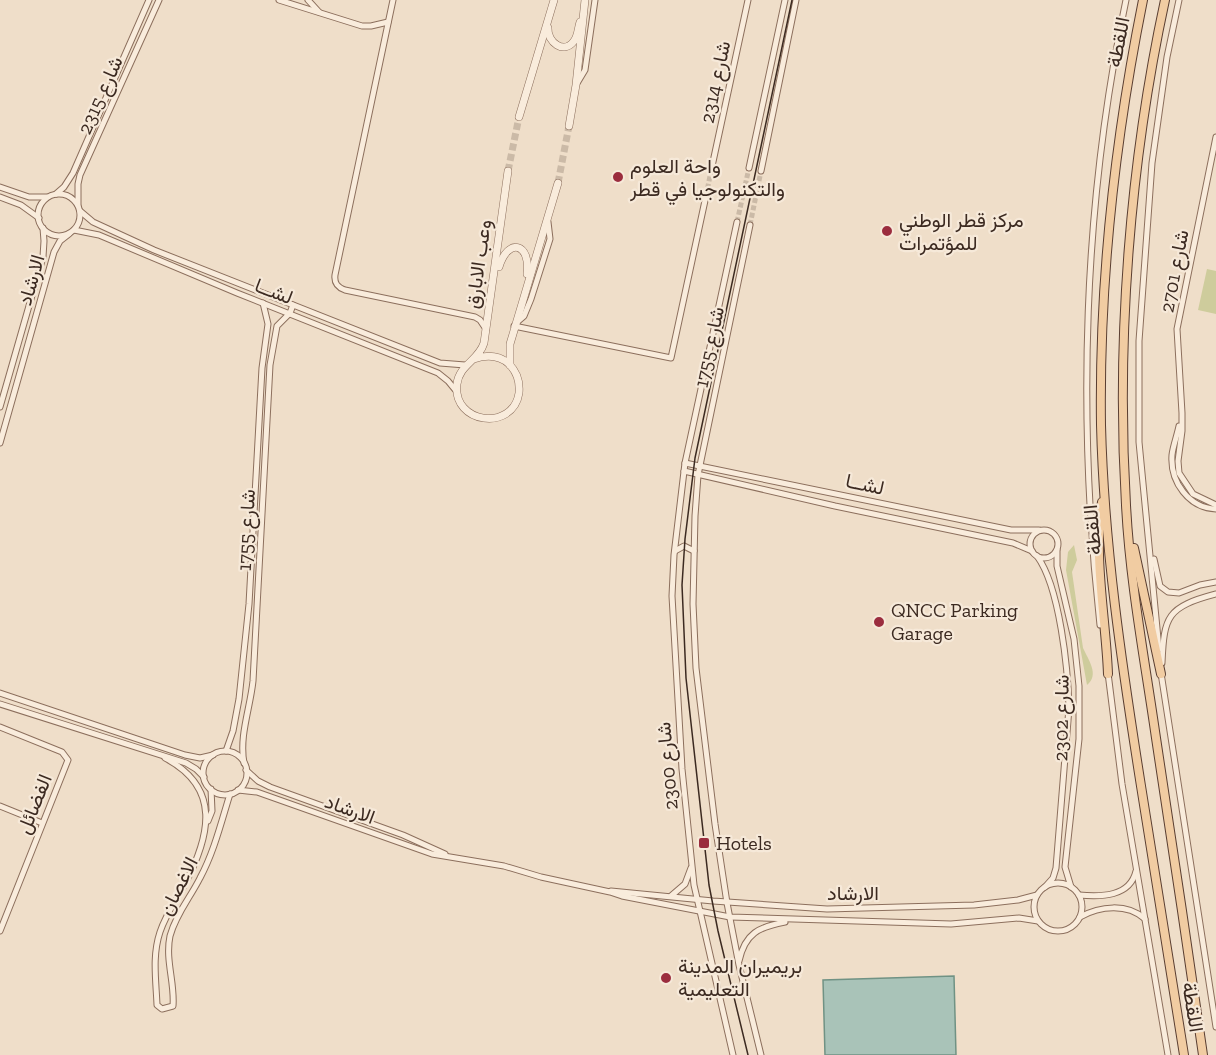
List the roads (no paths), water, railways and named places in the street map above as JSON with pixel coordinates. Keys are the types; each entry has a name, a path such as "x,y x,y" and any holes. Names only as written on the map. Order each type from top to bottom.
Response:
{"main road":[{"name":"اللقطة","path":"1143,0 1129,69 1116,164 1106,271 1101,424 1104,490 1119,651 1184,1055"},
{"name":"اللقطة","path":"1165,0 1147,98 1132,226 1122,407 1128,527 1142,639 1203,1055"},
{"path":"1104,490 1099,521 1108,674"},
{"path":"1128,527 1140,569 1161,674"}],"street":[{"name":"شارع 2315","path":"56,194 73,173 149,0"},
{"name":"شارع 2315","path":"79,208 78,184 81,176 159,0"},
{"path":"279,0 369,27 388,22"},
{"path":"308,0 320,14"},
{"path":"393,0 335,282 338,287 345,290 475,317 480,320 486,330"},
{"path":"519,117 554,0"},
{"path":"550,14 549,39 560,46 569,45 576,38 585,0"},
{"path":"569,126 576,86 585,0"},
{"path":"576,86 585,70 595,0"},
{"name":"شارع 2314","path":"711,171 748,0"},
{"path":"749,168 785,0"},
{"path":"761,171 796,0"},
{"name":"اللقطة","path":"1126,0 1108,94 1097,188 1087,356 1088,450 1093,561 1122,784 1168,1055"},
{"name":"اللقطة","path":"1179,0 1167,57 1152,163 1139,341 1139,442 1161,674 1216,1027"},
{"name":"شارع 2701","path":"1216,137 1178,329 1182,413 1172,455 1175,477 1187,498 1199,506 1216,507"},
{"name":"وعب الابارق","path":"474,359 482,349 486,330 508,171"},
{"path":"510,365 510,344 515,324 558,183"},
{"path":"0,187 29,197 67,195 79,208 79,221 71,232 56,236 43,228 39,218 40,207 49,197"},
{"name":"شارع 1755","path":"515,324 534,330 671,358 706,196"},
{"path":"0,197 21,205 39,218"},
{"name":"لشــا","path":"79,208 93,222 132,241 440,363 465,365"},
{"path":"515,324 524,316 550,239 547,221"},
{"name":"شارع 1755","path":"684,471 737,222"},
{"name":"شارع 1755","path":"699,475 750,225"},
{"name":"الارشاد","path":"0,407 43,257 43,228"},
{"name":"لشــا","path":"71,232 99,235 438,373 456,392"},
{"name":"الارشاد","path":"0,443 54,252 60,242 71,232"},
{"path":"492,288 503,254 510,248 518,248 526,254 528,262 524,294"},
{"name":"شارع 1755","path":"226,752 239,699 249,604 262,368 268,324 263,303"},
{"name":"شارع 1755","path":"244,763 242,741 253,681 270,364 277,326 290,313 293,305"},
{"path":"475,317 483,315 488,309"},
{"path":"524,316 534,330"},
{"path":"493,356 510,365 518,377 520,388 518,398 513,407 499,418 485,420 471,415 461,405 456,392 458,378 465,365 474,359 493,356"},
{"name":"لشــا","path":"685,463 1011,530 1039,530"},
{"name":"لشــا","path":"684,471 814,502 1013,543 1032,551"},
{"name":"شارع 2300","path":"684,471 674,555 672,596 682,769 699,912 733,1055"},
{"name":"شارع 2300","path":"699,475 693,604 696,668 727,903 739,965 761,1055"},
{"path":"1148,528 1158,580 1163,590 1179,593 1216,582"},
{"path":"1039,530 1048,530 1055,534 1059,542 1057,550 1051,557 1037,556 1032,551 1030,539 1039,530"},
{"path":"674,555 678,548 684,546 694,551"},
{"name":"شارع 2302","path":"1057,550 1057,566 1074,639 1079,686 1079,739 1065,867 1071,887"},
{"name":"شارع 2302","path":"1037,556 1045,569 1056,607 1069,685 1056,868 1053,878 1045,887"},
{"path":"1161,674 1164,633 1170,616 1186,605 1216,594"},
{"path":"0,693 185,755 200,758 226,752 234,754 244,763 245,781 238,790 230,794 218,794 192,766 0,704"},
{"name":"الفضائل","path":"0,727 58,750 68,760 0,931"},
{"path":"204,777 205,765 213,755"},
{"name":"الاغصان","path":"165,758 184,770 198,788 206,809 207,820 198,853 185,884 169,909 159,933 154,957 157,1005 162,1009 173,1006 169,955 171,934 181,909 199,880 210,856 230,794"},
{"name":"الارشاد","path":"246,770 258,781 270,787 403,835 451,857"},
{"name":"الاغصان","path":"204,831 212,811 211,789"},
{"name":"الارشاد","path":"238,790 257,792 419,850 504,866 541,877 699,912 730,917 796,920 951,924 1018,918 1038,921"},
{"path":"0,806 42,823"},
{"path":"670,896 678,892 685,884 692,863"},
{"path":"1079,895 1107,895 1122,891 1131,884 1137,867"},
{"path":"1058,883 1071,887 1079,895 1082,906 1080,917 1076,923 1064,930 1050,930 1038,921 1034,908 1037,895 1045,887 1058,883"},
{"name":"الارشاد","path":"610,892 727,903 827,909 910,908 994,903 1037,895"},
{"path":"1080,917 1096,910 1121,907 1134,911 1145,919"},
{"name":"الارشاد","path":"739,965 745,943 758,930 765,926 796,920"}],"tunnel":[{"path":"508,171 519,117"},
{"path":"558,183 569,126"},
{"path":"737,222 749,168"},
{"path":"706,196 711,171"},
{"path":"750,225 761,171"}],"tram line":[{"path":"748,1055 709,885 686,678 682,585 695,458 792,0"}],"place":[{"name":"واحة العلوم والتكنولوجيا في قطر","path":"618,177"},
{"name":"مركز قطر الوطني للمؤتمرات","path":"887,231"},
{"name":"QNCC Parking Garage","path":"879,622"},
{"name":"Hotels","path":"704,843"},
{"name":"بريميران المدينة التعليمية","path":"666,978"}]}
